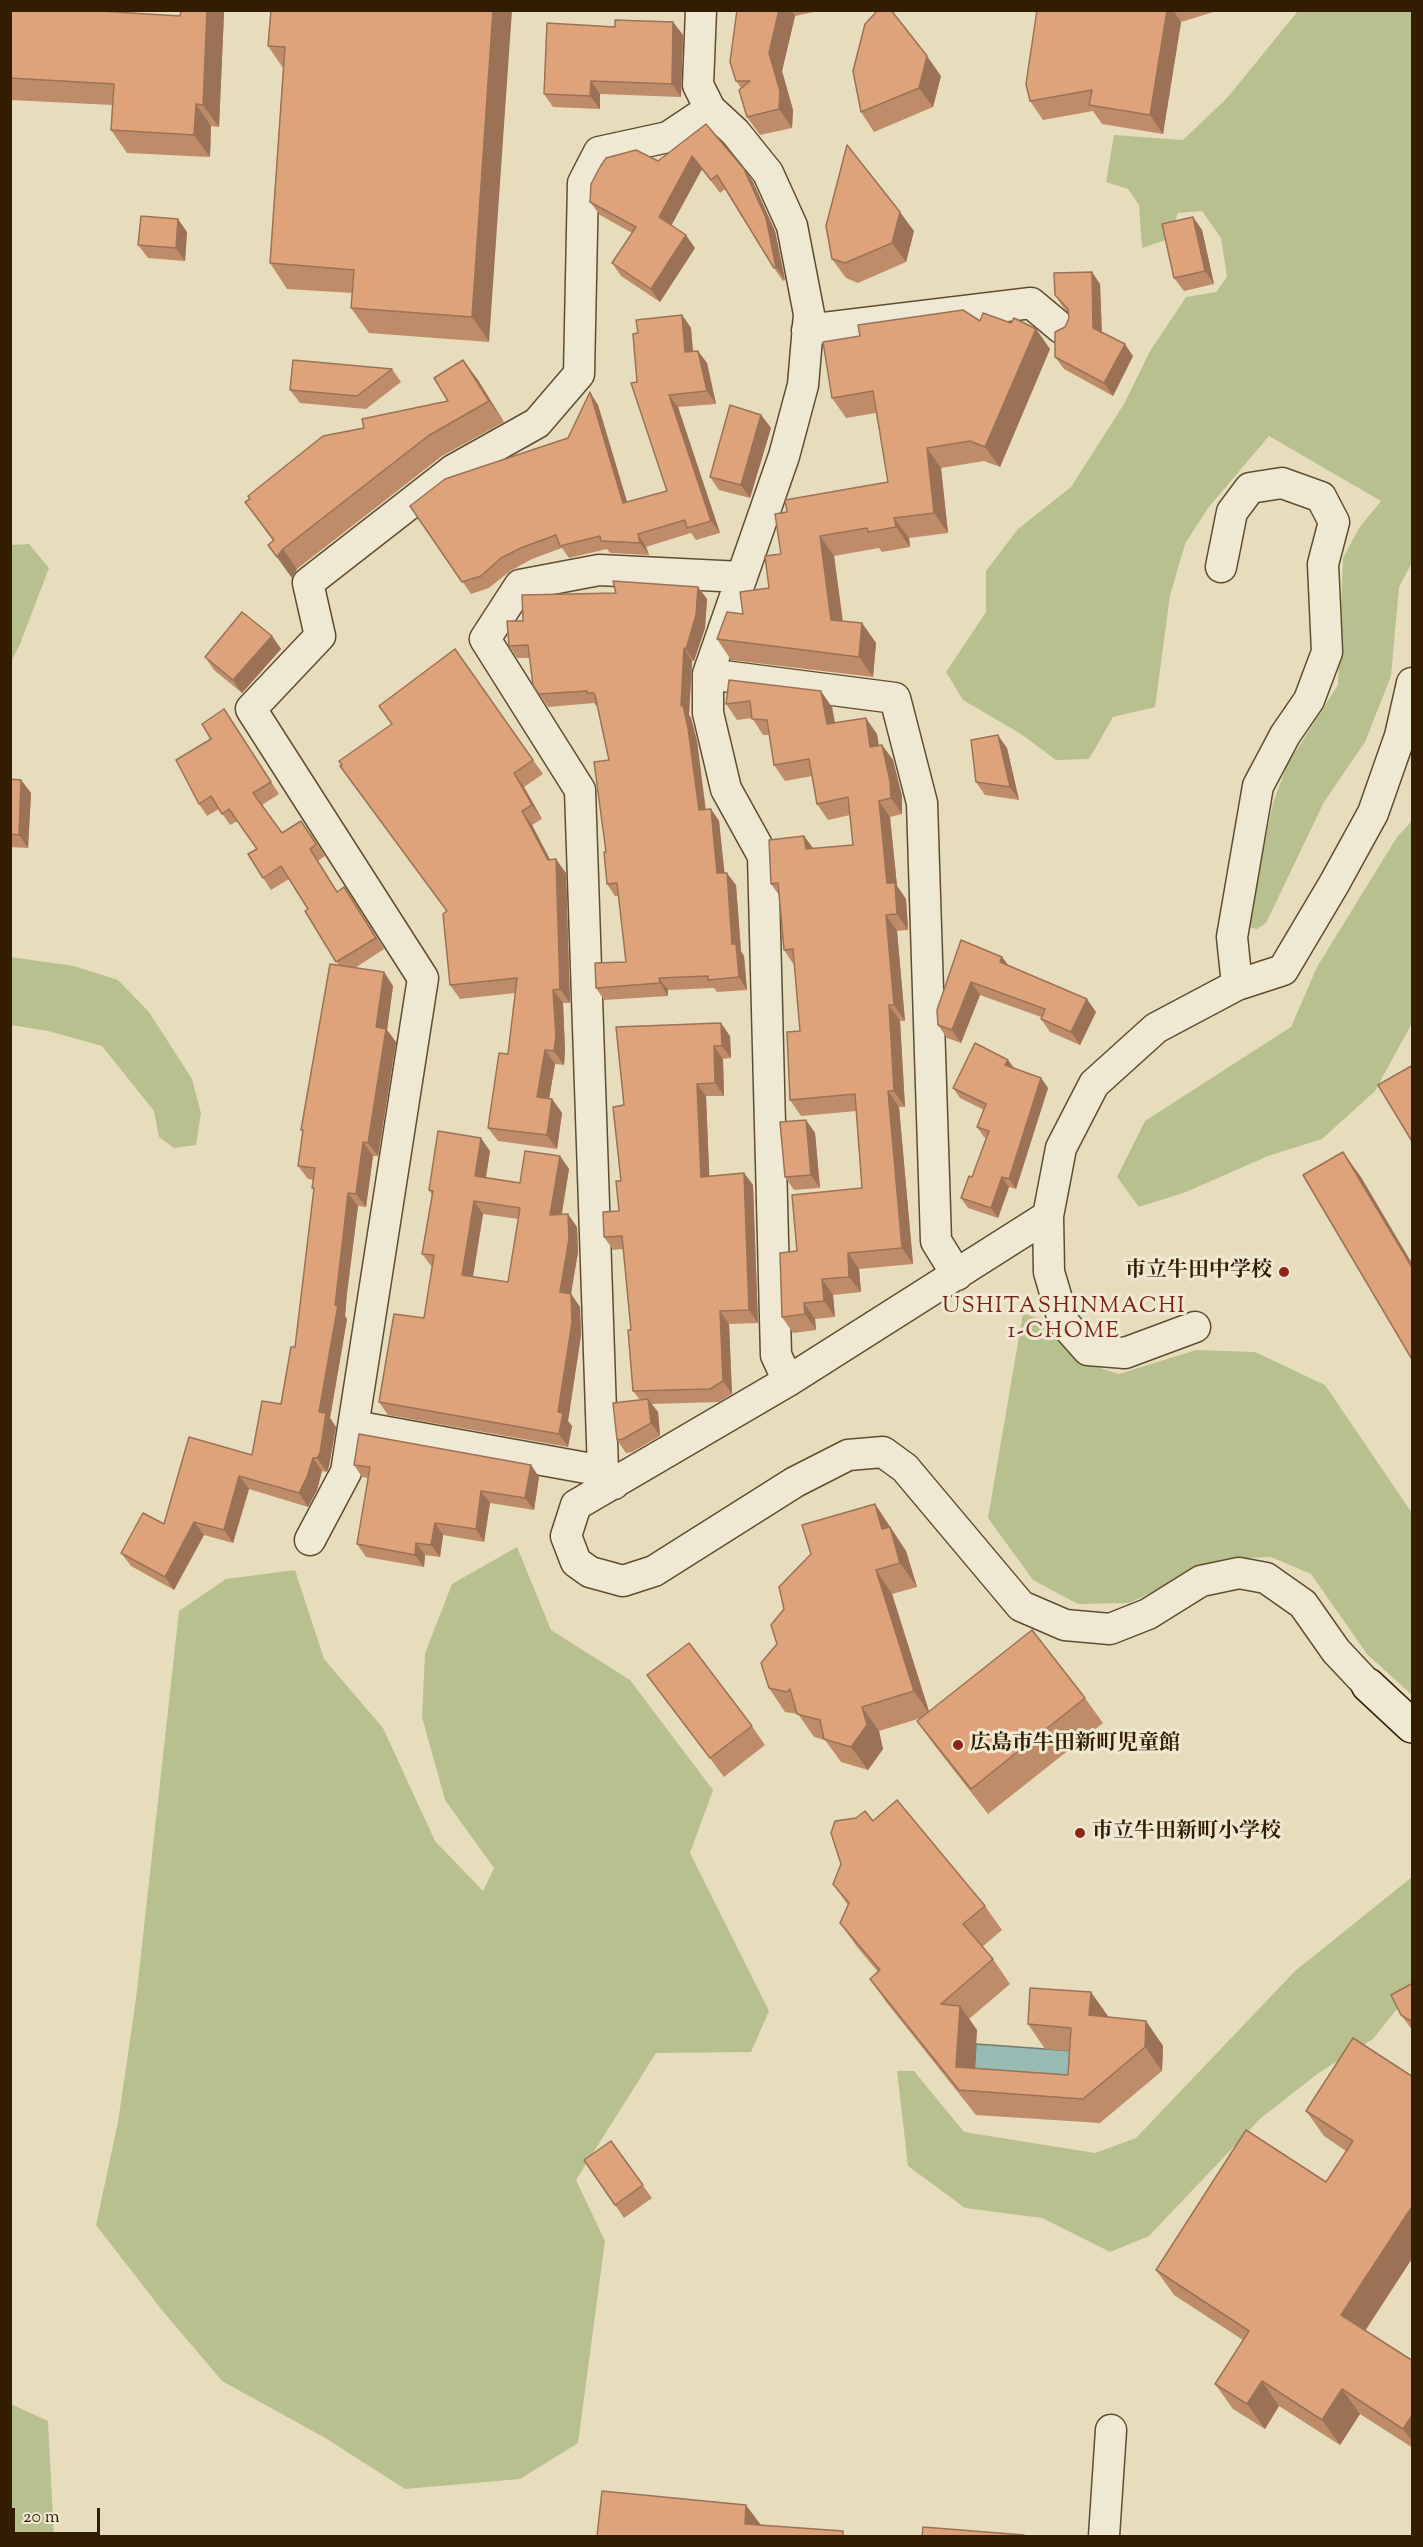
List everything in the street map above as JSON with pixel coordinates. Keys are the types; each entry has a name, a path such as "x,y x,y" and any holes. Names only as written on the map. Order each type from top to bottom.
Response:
{"street":[{"path":"701,10 698,85 710,109 735,132 768,173 792,226 808,314 803,385 784,456 708,674 708,713 726,789 763,856 776,1355 788,1381"},
{"path":"310,1540 346,1472 423,978 251,709 320,636 308,583 453,470 537,423 579,374 583,183 599,152 668,136 710,109"},
{"path":"807,330 1031,303 1061,328"},
{"path":"1221,567 1232,512 1250,489 1282,483 1321,497 1334,522 1323,564 1327,652 1309,700 1285,735 1258,786 1232,937 1237,985"},
{"path":"608,1478 580,790 485,639 520,585 599,570 742,577"},
{"path":"708,674 895,698 922,803 936,1241 957,1275"},
{"path":"1195,1327 1125,1353 1088,1350 1064,1323 1049,1272 1048,1216 1060,1148 1094,1084 1156,1028 1237,985 1283,970 1334,885 1373,813 1401,771 1400,736 1413,683"},
{"path":"1048,1216 788,1381 608,1478 576,1504 566,1536 576,1562 590,1572 623,1581 654,1572 795,1482 848,1455 883,1452 905,1468 1022,1606 1065,1625 1110,1629 1148,1614 1201,1581 1239,1573 1266,1578 1303,1604 1336,1651 1368,1685 1413,1726"},
{"path":"354,1426 608,1478"},
{"path":"1104,2536 1111,2430"}],"green space":[{"path":"1298,11 1412,11 1412,563 1399,587 1391,676 1365,742 1324,802 1266,923 1257,929 1248,927 1273,803 1287,765 1338,685 1343,558 1359,528 1381,501 1269,436 1208,508 1185,544 1170,596 1155,707 1113,717 1089,759 1056,760 1021,734 963,700 946,672 986,612 986,571 1018,529 1071,487 1124,404 1150,351 1186,297 1216,292 1227,277 1221,238 1202,211 1178,213 1169,239 1142,248 1139,205 1128,189 1106,182 1114,135 1183,140 1227,98"},
{"path":"29,544 49,568 11,662 11,545"},
{"path":"1412,821 1412,1023 1375,1091 1322,1139 1268,1156 1186,1192 1139,1207 1117,1177 1145,1121 1291,1027 1317,967 1397,837"},
{"path":"11,957 74,966 118,980 149,1012 192,1079 201,1113 196,1145 174,1148 159,1137 154,1111 102,1046 48,1031 11,1025"},
{"path":"1023,1313 1051,1323 1081,1362 1119,1374 1196,1350 1255,1352 1325,1385 1412,1513 1412,1695 1367,1654 1311,1574 1271,1557 1225,1559 1129,1603 1078,1604 1033,1580 988,1518"},
{"path":"517,1547 551,1630 630,1680 713,1790 690,1853 769,2011 751,2052 656,2053 576,2180 605,2241 578,2443 520,2479 405,2489 327,2439 222,2381 161,2309 96,2225 118,2122 136,1999 179,1611 226,1579 295,1570 324,1659 383,1728 435,1841 483,1891 494,1868 445,1800 422,1717 425,1653 452,1584"},
{"path":"1412,1877 1412,2001 1400,2005 1373,2039 1320,2072 1261,2118 1149,2236 1110,2252 1042,2218 965,2208 908,2166 897,2071 914,2071 964,2132 1095,2153 1136,2138 1295,1971"},
{"path":"11,2404 48,2421 54,2536 11,2536"}],"water":[{"path":"976,2044 1088,2052 1085,2099 973,2091"}],"building":[{"path":"10,10 83,10 180,16 181,10 207,10 203,105 196,104 194,135 111,130 114,84 10,78"},
{"path":"271,10 493,10 472,317 351,308 354,270 270,263 285,47 268,46"},
{"path":"737,10 779,10 769,53 780,91 779,109 747,117 739,90 750,81 736,81 730,62"},
{"path":"878,10 891,10 927,56 919,88 861,112 853,71 865,24"},
{"path":"1037,10 1167,10 1150,115 1089,105 1092,90 1030,101 1026,84"},
{"path":"615,20 673,22 672,84 591,81 590,96 544,94 547,23 615,27"},
{"path":"706,124 744,169 766,218 776,267 774,268 717,175 711,180 692,156 659,217 686,235 651,289 612,263 636,227 590,202 591,184 606,158 636,150 658,161"},
{"path":"847,145 900,212 892,243 845,263 832,259 826,226"},
{"path":"141,216 178,219 176,248 138,245"},
{"path":"1193,217 1205,271 1174,278 1162,224"},
{"path":"1092,272 1093,328 1125,344 1104,383 1055,357 1055,332 1065,327 1069,318 1068,309 1055,295 1054,273"},
{"path":"963,310 980,321 983,313 1011,323 1014,318 1036,329 985,447 970,441 927,448 934,513 894,518 896,527 868,532 867,528 820,536 831,620 862,623 859,657 717,639 727,612 743,614 740,592 769,588 765,556 781,554 775,514 787,512 785,500 888,482 873,391 832,398 823,342 860,336 858,325"},
{"path":"682,315 685,352 698,351 707,391 669,395 711,521 687,528 685,520 638,534 640,543 601,541 600,536 560,546 556,535 501,558 481,576 462,582 410,506 445,479 568,438 590,392 623,503 667,491 631,383 637,382 633,334 638,333 636,320"},
{"path":"293,360 392,369 357,396 290,390"},
{"path":"463,360 489,401 428,436 283,549 277,557 268,545 274,540 245,502 250,499 248,496 323,436 364,428 362,419 448,401 434,378"},
{"path":"730,405 761,415 741,485 710,477"},
{"path":"613,581 698,587 696,615 686,649 684,648 681,706 683,705 688,728 699,810 711,809 717,873 727,873 732,944 736,944 739,977 708,980 708,976 659,978 660,983 596,988 595,963 626,962 617,883 607,884 604,852 606,852 594,762 609,760 595,695 587,691 539,694 533,685 528,645 509,646 507,621 523,621 522,595 616,593"},
{"path":"242,612 272,636 233,680 205,657"},
{"path":"455,649 533,760 514,773 532,805 522,811 548,860 556,859 560,989 553,990 556,1036 554,1051 545,1050 537,1097 552,1099 547,1135 488,1128 499,1053 508,1054 517,978 450,985 443,914 447,911 340,766 342,765 339,761 392,724 379,706"},
{"path":"729,680 821,691 827,724 866,718 870,747 882,745 890,781 891,798 879,801 887,883 895,883 897,914 886,915 894,1005 889,1005 894,1091 888,1091 902,1248 848,1253 849,1277 822,1279 824,1301 804,1303 805,1314 782,1317 780,1253 797,1251 792,1195 862,1188 855,1094 790,1100 787,1032 800,1031 793,949 784,950 778,883 771,884 769,840 804,836 806,849 853,845 848,797 817,804 809,759 774,765 767,720 752,719 750,701 726,704"},
{"path":"224,709 271,782 253,793 282,833 301,821 316,844 310,849 337,892 344,887 376,938 336,962 305,911 308,909 281,866 263,878 248,854 257,849 229,809 222,814 211,796 199,804 176,760 211,739 202,724"},
{"path":"998,735 1010,787 976,782 971,740"},
{"path":"10,779 21,780 19,835 10,834"},
{"path":"961,940 1002,957 1000,962 1087,999 1071,1032 1041,1019 1045,1009 971,982 952,1030 938,1025 937,1010"},
{"path":"330,964 384,972 376,1027 386,1029 368,1143 363,1142 356,1194 348,1193 335,1305 338,1305 319,1412 326,1413 320,1453 317,1458 313,1458 299,1493 239,1476 224,1530 194,1522 165,1577 121,1553 143,1513 164,1524 189,1437 252,1455 262,1401 281,1404 291,1347 295,1347 314,1188 312,1188 315,1168 298,1166 303,1130 301,1130"},
{"path":"721,1023 722,1046 714,1046 715,1083 697,1084 701,1177 744,1173 749,1310 720,1311 723,1381 710,1389 633,1391 628,1330 631,1330 622,1236 604,1237 603,1212 619,1211 616,1181 621,1181 613,1107 624,1105 616,1027"},
{"path":"975,1043 1008,1060 1005,1065 1041,1078 1009,1179 1002,1177 991,1208 961,1198 969,1176 972,1177 989,1131 977,1127 986,1104 953,1088"},
{"path":"1413,1065 1413,1143 1378,1085"},
{"path":"806,1120 811,1175 785,1177 780,1122"},
{"path":"438,1131 481,1138 475,1176 520,1183 525,1151 560,1156 550,1215 568,1214 569,1239 560,1292 571,1294 572,1322 558,1412 563,1413 559,1434 379,1402 394,1314 424,1318 434,1255 422,1254 433,1191 429,1190","holes":["474,1201 520,1208 508,1282 462,1275"]},
{"path":"1343,1152 1413,1269 1413,1361 1303,1175"},
{"path":"648,1399 651,1423 617,1440 613,1403"},
{"path":"359,1434 531,1465 525,1498 481,1491 476,1529 435,1523 431,1545 416,1543 415,1555 357,1544 370,1467 354,1465"},
{"path":"875,1504 882,1529 890,1527 900,1563 876,1570 914,1691 862,1707 867,1725 851,1747 824,1739 820,1720 797,1714 790,1689 787,1692 769,1688 761,1663 777,1644 771,1625 784,1609 779,1587 811,1554 802,1525"},
{"path":"1032,1630 1085,1698 971,1789 917,1721"},
{"path":"689,1643 752,1726 710,1758 647,1675"},
{"path":"897,1800 985,1906 963,1924 993,1959 941,2004 960,2006 956,2067 1068,2075 1071,2028 1028,2024 1030,1988 1091,1992 1089,2015 1146,2021 1145,2047 1083,2099 959,2090 870,1979 880,1970 840,1923 849,1903 833,1884 841,1864 831,1833 835,1821 856,1818 865,1811 873,1821"},
{"path":"1413,1983 1413,2022 1401,2015 1391,1995"},
{"path":"1353,2038 1413,2077 1413,2205 1341,2315 1413,2361 1413,2414 1403,2429 1342,2389 1322,2420 1262,2381 1247,2404 1215,2384 1249,2331 1156,2270 1246,2130 1326,2182 1353,2141 1306,2111"},
{"path":"611,2141 643,2185 615,2205 584,2160"},
{"path":"602,2491 746,2505 745,2524 843,2531 843,2536 597,2536"},
{"path":"923,2527 1024,2535 1024,2536 922,2536"}],"place":[{"name":"市立牛田中学校","path":"1284,1272"},
{"name":"広島市牛田新町児童館","path":"958,1745"},
{"name":"市立牛田新町小学校","path":"1080,1833"}],"district":[{"name":"USHITASHINMACHI 1-CHOME","path":"1064,1320"}]}
